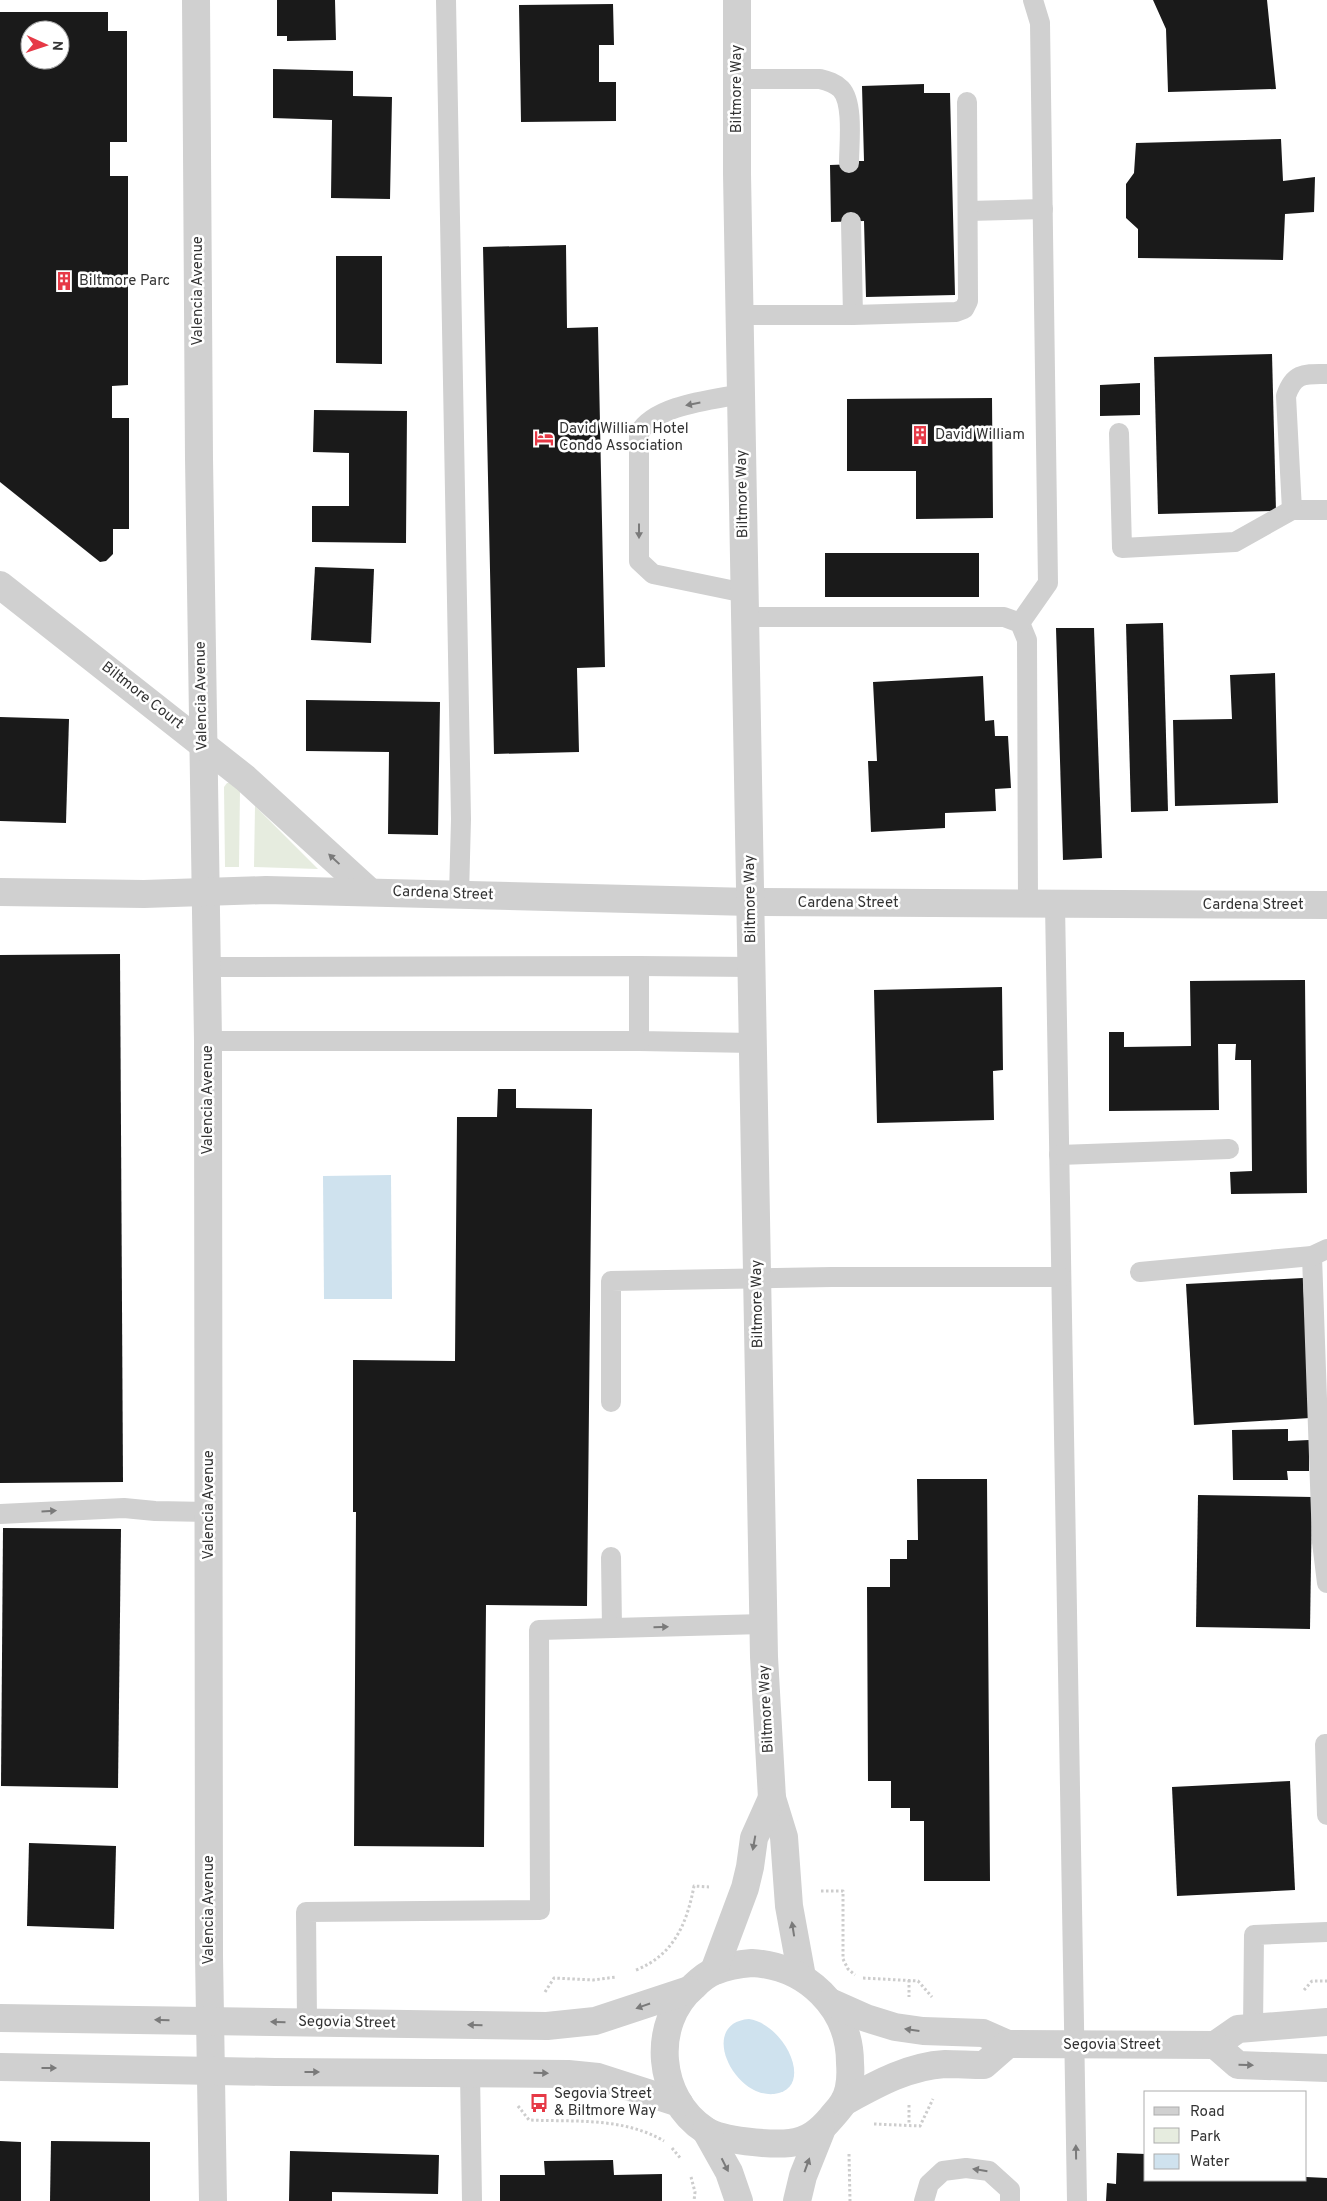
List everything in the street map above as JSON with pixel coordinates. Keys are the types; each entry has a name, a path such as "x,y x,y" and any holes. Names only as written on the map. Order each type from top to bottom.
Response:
{"street":[{"name":"Valencia Avenue","path":"196,0 205,967 208,1041 213,2201"},
{"name":"Biltmore Way","path":"737,0 741,394 763,1624 772,1798 784,1837 790,1906 802,1977"},
{"name":"Biltmore Court","path":"0,585 203,744 267,797 370,892"},
{"name":"Cardena Street","path":"205,892 266,890 751,902 1327,905"},
{"path":"0,892 144,894 205,892"},
{"name":"Biltmore Way","path":"714,1971 745,1888 754,1838 772,1798"},
{"path":"739,2201 729,2172 706,2131 679,2103 670,2087 666,2068 665,2038 674,2010 689,1990 714,1971 739,1964 767,1964 784,1968 802,1977 817,1988 830,2002 841,2021 850,2054 851,2073 844,2102"},
{"name":"Segovia Street","path":"0,2018 547,2026 595,2021 689,1990"},
{"name":"Segovia Street","path":"830,2002 866,2018 895,2027 923,2031 983,2033 1008,2044 1215,2045"},
{"path":"1327,2022 1238,2029 1215,2045 1238,2065 1327,2068"},
{"path":"797,2201 803,2176 821,2131 844,2102 878,2083 909,2071 944,2064 984,2065 1008,2044"},
{"path":"0,2067 568,2074 598,2077 679,2103"},
{"path":"706,2131 737,2140 776,2144 807,2138 821,2131"}],"lane":[{"path":"446,0 461,809 459,895"},
{"path":"1020,622 1048,583 1040,23 1033,0"},
{"path":"737,79 820,79 832,82 842,90 848,103 849,163"},
{"path":"740,315 956,312 964,309 968,301 967,102"},
{"path":"968,211 1043,209"},
{"path":"851,222 853,314"},
{"path":"1292,510 1286,396 1290,385 1296,377 1305,374 1327,374"},
{"path":"741,394 677,407 644,424 639,433 639,561 653,574 745,605 1004,617 1020,622 1028,640 1028,904"},
{"path":"1119,433 1122,548 1235,542 1292,510 1327,510"},
{"path":"1055,904 1077,2201"},
{"path":"639,1041 640,966"},
{"path":"205,967 752,967"},
{"path":"208,1041 639,1041 753,1043"},
{"path":"1059,1155 1230,1149"},
{"path":"1140,1272 1320,1253 1322,1542 1327,1583"},
{"path":"611,1402 611,1281 1061,1277"},
{"path":"0,1514 124,1508 155,1511 209,1512"},
{"path":"611,1557 612,1628"},
{"path":"307,2022 306,1912 540,1910 539,1630 763,1624"},
{"path":"1327,1744 1325,1744 1327,1815"},
{"path":"1253,2028 1254,1935 1327,1932"},
{"path":"470,2072 472,2201"},
{"path":"924,2201 929,2184 943,2172 966,2168 989,2171 1010,2190 1010,2201"}],"path":[{"path":"627,1973 643,1967 664,1953 679,1935 689,1912 694,1886 714,1887"},
{"path":"818,1890 843,1891 843,1959 848,1969 857,1976 870,1980 918,1981 933,1998"},
{"path":"554,1978 593,1980 619,1976"},
{"path":"1312,1982 1327,1981"},
{"path":"869,2125 920,2126 937,2090"},
{"path":"529,2120 601,2122 630,2126 649,2132 665,2141 683,2163"},
{"path":"850,2147 850,2201"},
{"path":"690,2175 694,2186 694,2201"}],"green space":[{"path":"227,783 233,783 240,789 239,867 225,867 224,787"},
{"path":"255,806 318,869 254,867"}],"water":[{"path":"391,1175 392,1299 324,1299 323,1176"},
{"path":"749,2019 762,2023 774,2032 784,2044 791,2057 794,2069 793,2081 786,2090 774,2094 759,2092 746,2085 727,2060 724,2046 726,2033 734,2024"}],"building":[{"path":"277,0 335,0 336,40 287,41 287,36 277,36"},
{"path":"1153,0 1267,0 1276,89 1168,92 1166,29"},
{"path":"613,4 614,45 599,45 599,82 616,82 616,121 521,122 519,5"},
{"name":"Biltmore Parc","path":"0,12 108,12 108,31 127,31 127,142 110,142 110,176 128,176 128,385 112,386 112,418 129,418 129,529 113,529 113,554 106,561 100,562 0,482"},
{"path":"273,69 353,71 353,96 392,97 390,199 331,198 332,120 273,118"},
{"path":"924,84 924,93 950,93 955,295 866,297 864,221 831,222 830,165 857,164 856,161 864,161 862,86"},
{"path":"1281,139 1283,181 1315,177 1314,212 1285,214 1283,260 1138,258 1138,229 1126,218 1126,184 1134,173 1136,143"},
{"name":"David William Hotel Condo Association","path":"566,245 567,328 598,327 605,667 577,668 579,752 494,754 483,247"},
{"path":"336,256 382,256 382,364 336,363"},
{"path":"1272,354 1276,511 1158,514 1154,357"},
{"path":"1140,383 1140,415 1100,416 1100,385"},
{"name":"David William","path":"992,398 993,518 916,519 916,471 847,471 847,399"},
{"path":"314,410 407,411 406,543 312,542 312,506 349,506 349,453 313,452"},
{"path":"825,553 979,553 979,597 825,597"},
{"path":"315,567 374,569 371,643 311,640"},
{"path":"1163,623 1168,811 1131,812 1126,624"},
{"path":"1056,628 1094,628 1102,858 1063,860"},
{"path":"1275,673 1278,803 1175,806 1173,720 1232,719 1230,675"},
{"path":"983,676 985,721 994,720 995,736 1008,736 1011,788 995,789 996,811 945,813 945,828 871,832 868,761 877,761 873,682"},
{"path":"306,700 440,702 438,835 388,834 389,752 306,751"},
{"path":"0,717 69,719 66,823 0,821"},
{"path":"120,954 123,1482 0,1483 0,955"},
{"path":"1305,980 1307,1193 1231,1194 1230,1172 1252,1171 1251,1060 1235,1060 1236,1044 1218,1044 1219,1110 1109,1111 1109,1032 1124,1032 1124,1047 1191,1046 1190,981"},
{"path":"1002,987 1003,1070 993,1071 994,1120 877,1123 874,990"},
{"path":"498,1089 516,1089 516,1108 592,1109 587,1606 486,1605 484,1847 354,1846 356,1512 353,1512 353,1360 455,1361 457,1117 497,1117"},
{"path":"1303,1278 1310,1418 1194,1425 1186,1284"},
{"path":"1288,1429 1288,1441 1309,1440 1309,1471 1287,1471 1288,1480 1233,1480 1232,1430"},
{"path":"917,1479 987,1479 990,1881 924,1881 924,1821 910,1821 910,1808 891,1808 891,1781 868,1781 867,1587 890,1587 890,1559 907,1559 907,1540 918,1540"},
{"path":"1198,1495 1312,1497 1310,1629 1196,1627"},
{"path":"3,1528 121,1529 118,1788 1,1786"},
{"path":"1290,1781 1295,1890 1177,1896 1172,1787"},
{"path":"29,1843 116,1846 114,1929 27,1926"},
{"path":"0,2141 21,2142 21,2201 0,2201"},
{"path":"51,2141 150,2142 150,2201 50,2201"},
{"path":"290,2151 439,2155 438,2194 332,2192 332,2201 289,2201"},
{"path":"1117,2153 1144,2154 1144,2181 1307,2181 1307,2177 1327,2178 1327,2201 1106,2201 1107,2183 1116,2184"},
{"path":"613,2160 614,2175 662,2174 662,2201 500,2201 500,2175 545,2175 544,2161"}],"place":[{"name":"Biltmore Parc","path":"64,281"},
{"name":"David William","path":"920,435"},
{"name":"David William Hotel Condo Association","path":"544,438"},
{"name":"Segovia Street & Biltmore Way","path":"539,2103"}]}
